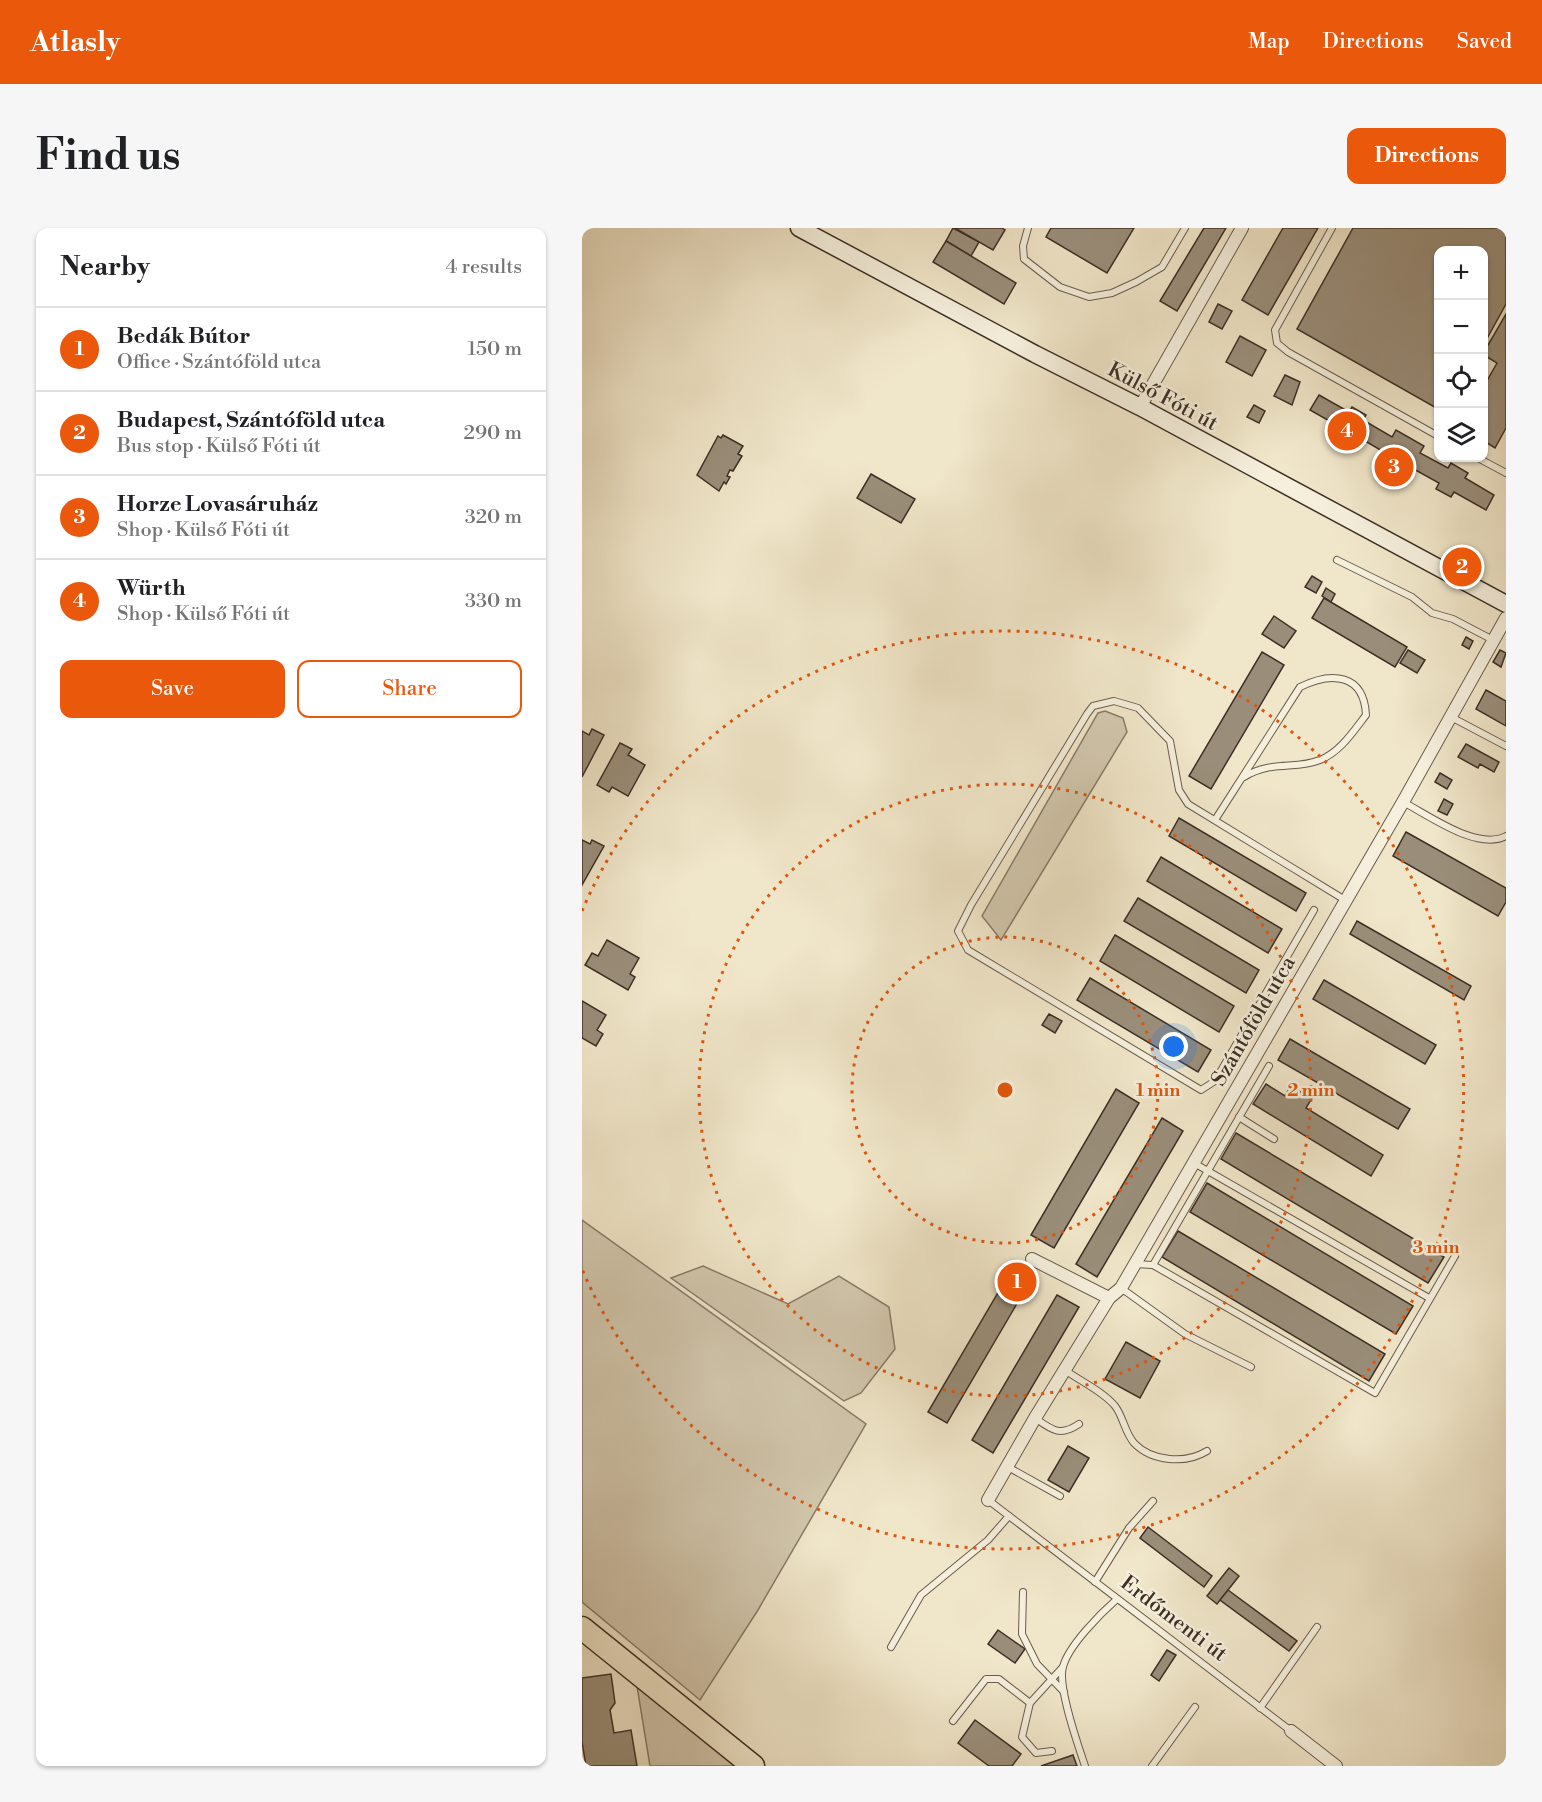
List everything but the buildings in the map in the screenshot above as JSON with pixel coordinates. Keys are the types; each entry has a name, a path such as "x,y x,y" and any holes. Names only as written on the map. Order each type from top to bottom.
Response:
{"highway":[{"path":"582,1628 753,1766"}],"main road":[{"name":"Külső Fóti út","path":"799,228 1035,354 1140,406 1506,604"}],"street":[{"path":"1140,406 1242,228"},
{"name":"Szántóföld utca","path":"988,1500 1035,1418 1109,1298 1121,1288 1403,802 1506,618"},
{"path":"1032,1258 1109,1298"},
{"name":"Erdőmenti út","path":"1291,1731 1336,1766"}],"lane":[{"path":"1028,228 1023,246 1024,259 1060,287 1089,297 1112,293 1162,267 1185,228"},
{"path":"1332,228 1275,330 1277,343 1288,352 1434,434"},
{"path":"1485,462 1506,473"},
{"path":"1337,560 1412,597 1432,613 1453,619 1493,640"},
{"path":"1215,820 1300,687 1314,679 1337,678 1355,684 1365,699 1366,716 1343,745 1319,760 1259,768 1244,777"},
{"path":"1314,910 1215,1081 1201,1090 968,950 958,932 971,905 1093,706 1114,701 1138,708 1170,741 1179,790 1188,804 1345,900"},
{"path":"1451,717 1506,746"},
{"path":"1403,802 1473,839 1498,840 1506,836"},
{"path":"1153,1265 1269,1066"},
{"path":"1239,1117 1274,1139"},
{"path":"1194,1162 1429,1298"},
{"path":"1135,1264 1153,1265 1375,1393 1455,1256"},
{"path":"1121,1288 1185,1334 1251,1366"},
{"path":"1065,1370 1114,1404 1134,1443 1159,1457 1182,1461 1195,1458 1207,1451"},
{"path":"1035,1418 1056,1432 1068,1432 1079,1424"},
{"path":"1008,1467 1059,1496"},
{"name":"Erdőmenti út","path":"988,1500 1291,1731"},
{"path":"1095,1582 1129,1528 1153,1501"},
{"path":"891,1647 921,1594 988,1540 1009,1516"},
{"path":"1023,1592 1022,1634 1037,1664 1064,1692"},
{"path":"1052,1751 1036,1753 1022,1737 1030,1703 1053,1680 1087,1627 1117,1599"},
{"path":"1260,1708 1317,1627"},
{"path":"1062,1667 1064,1692 1085,1766"},
{"path":"953,1721 986,1679 999,1679 1030,1703"},
{"path":"1152,1766 1195,1707"}],"shaded area":[{"path":"1105,711 1123,718 1127,732 1001,940 982,916 1098,713"},
{"path":"582,1220 866,1424 758,1610 700,1700 582,1602"},
{"path":"703,1266 788,1304 839,1276 889,1307 895,1349 861,1393 844,1401 671,1278"},
{"path":"637,1686 735,1766 650,1766"}],"place":[{"name":"Würth","path":"1347,431"},
{"name":"Horze Lovasáruház","path":"1394,467"},
{"name":"Budapest, Szántóföld utca","path":"1462,567"},
{"name":"Bedák Bútor","path":"1017,1282"}]}
